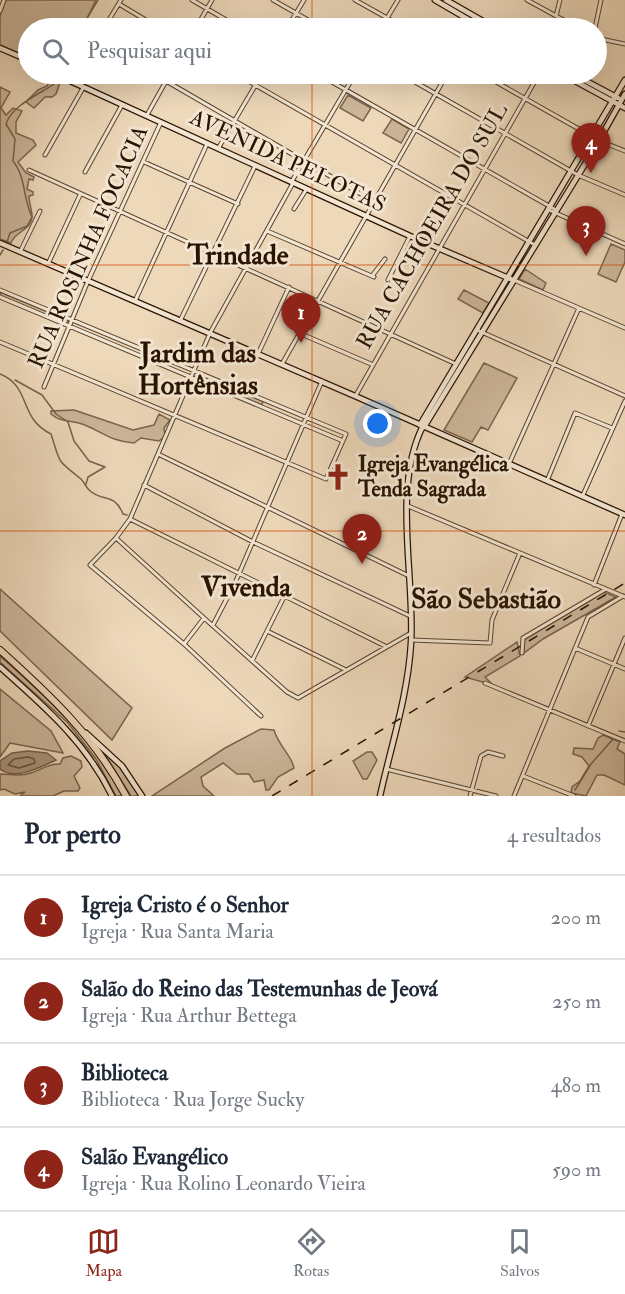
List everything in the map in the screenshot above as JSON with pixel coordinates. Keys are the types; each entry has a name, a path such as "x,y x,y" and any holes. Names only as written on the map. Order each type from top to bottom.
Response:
{"highway":[{"path":"0,650 64,709 86,733 105,758 126,796"}],"main road":[{"path":"435,0 466,18"},
{"path":"446,0 468,18"},
{"path":"0,48 18,56"},
{"path":"380,796 399,720 411,640 408,466 422,426 458,365 510,279 600,141 619,106 625,80"},
{"name":"AVENIDA PELOTAS","path":"80,84 410,236 510,279"},
{"path":"586,84 625,108"},
{"path":"590,84 621,100"},
{"path":"533,243 550,209 593,137 614,103 621,100 625,94"},
{"path":"0,243 624,514"},
{"path":"0,667 61,720 81,744 112,796"},
{"path":"86,733 122,766 142,796"}],"street":[{"path":"0,11 4,0"},
{"path":"110,18 121,0"},
{"path":"192,0 223,18"},
{"path":"202,18 213,0"},
{"path":"273,0 303,18"},
{"path":"294,18 304,0"},
{"path":"355,0 387,18 398,0"},
{"path":"527,0 556,17 560,0"},
{"path":"597,18 601,0"},
{"path":"118,4 142,18"},
{"path":"607,40 625,44"},
{"path":"147,114 164,84"},
{"path":"173,84 373,201"},
{"path":"336,84 555,212 625,244"},
{"path":"261,716 184,644 90,565 116,538 130,519 176,417 210,333 348,84"},
{"path":"418,84 578,174 625,195"},
{"path":"282,364 316,300 441,84"},
{"path":"500,84 600,141 625,151"},
{"name":"RUA CACHOEIRA DO SUL","path":"356,396 533,84"},
{"path":"219,147 255,85 533,243"},
{"path":"45,155 84,86"},
{"path":"85,172 123,103"},
{"name":"RUA ROSINHA FOCACIA","path":"44,387 88,281 162,121"},
{"path":"135,302 208,142"},
{"path":"143,162 238,204"},
{"path":"180,321 256,164"},
{"path":"29,170 289,286 458,365"},
{"path":"294,208 308,188"},
{"path":"48,264 80,194"},
{"path":"20,252 40,212"},
{"path":"267,231 339,260 373,277 385,259"},
{"path":"388,280 410,236"},
{"path":"510,279 625,328"},
{"path":"258,354 289,286"},
{"path":"0,290 346,434 326,479 0,342"},
{"path":"0,297 343,441"},
{"path":"509,464 579,308"},
{"path":"479,331 625,396"},
{"path":"299,333 372,365"},
{"path":"119,348 122,341"},
{"path":"155,363 158,356"},
{"path":"213,625 253,542 322,381"},
{"path":"263,408 266,401"},
{"path":"582,496 625,401"},
{"path":"547,481 575,413 612,428"},
{"path":"158,454 409,576"},
{"path":"144,485 253,542 410,616"},
{"path":"408,506 624,597"},
{"path":"594,585 624,514"},
{"path":"130,519 385,646"},
{"path":"116,538 293,697 298,698 411,633"},
{"path":"411,640 490,643 492,621 520,553"},
{"path":"522,653 523,638 606,589"},
{"path":"252,661 284,597"},
{"path":"514,796 588,617 624,597"},
{"path":"184,644 204,618"},
{"path":"267,631 346,670"},
{"path":"588,726 625,638"},
{"path":"575,648 625,669"},
{"path":"485,683 624,740"},
{"path":"470,796 481,756 488,752 503,756"},
{"path":"386,769 496,796"},
{"path":"523,776 574,796"},
{"path":"561,796 563,791"}],"shaded area":[{"path":"6,0 96,0 87,18 18,18 18,56 0,48 0,16"},
{"path":"48,84 60,84 56,94 52,97 45,97 34,108 26,102 38,90"},
{"path":"0,87 10,92 1,108 6,115 13,108 22,111 16,122 16,133 33,140 36,145 18,162 26,173 34,177 33,180 29,179 27,189 33,192 33,195 29,196 32,220 11,243 0,239"},
{"path":"348,95 371,108 363,121 340,108"},
{"path":"392,119 409,129 401,143 383,133"},
{"path":"611,244 625,250 625,262 616,282 598,274"},
{"path":"525,269 546,283 543,290 519,279"},
{"path":"464,290 489,303 483,313 458,299"},
{"path":"0,292 69,320 67,324 0,296"},
{"path":"484,363 517,378 488,430 481,427 472,442 444,430"},
{"path":"197,374 263,401 262,405 196,377"},
{"path":"74,410 133,430 154,425 159,414 170,420 164,428 165,436 159,441 141,438 134,443 111,438 87,426 61,420 51,414 51,411"},
{"path":"0,589 132,708 112,740 0,631"},
{"path":"604,592 616,597 543,639 524,653 524,641 527,638"},
{"path":"517,642 520,656 485,677 493,685 465,677"},
{"path":"0,656 52,703 83,737 122,796 116,796 96,759 68,723 0,662"},
{"path":"0,689 51,731 63,753 10,743 0,757"},
{"path":"261,729 274,730 294,768 278,777 269,790 266,790 264,780 254,782 249,774 237,774 223,763 201,777 203,786 214,796 152,796 225,748"},
{"path":"603,735 620,742 617,749 625,754 625,785 604,775 597,775 586,796 571,793 572,787 580,781 589,766 582,757 573,754 574,748 593,749 598,738"},
{"path":"367,752 372,752 377,760 367,779 363,779 353,761"},
{"path":"104,753 119,765 140,796 131,796"},
{"path":"71,756 81,761 82,767 74,776 80,788 78,791 64,791 53,796 20,796 25,792 15,794 4,789 0,790 0,774 19,775 35,772 60,764 63,758"}],"water":[{"path":"28,751 47,753 56,760 21,773 13,774 0,769 0,761 12,753"}],"waterway":[{"path":"87,18 98,0"},
{"path":"7,242 10,233 27,226 32,217 20,174 13,161 15,139 6,124 14,111 54,84"},
{"path":"0,255 3,250"},
{"path":"0,374 17,387 34,420 51,434 58,457 63,464 94,494 112,500 120,507 123,514 127,515"},
{"path":"15,380 42,395 56,414 68,422 74,441 89,461 105,467 88,477 86,484"},
{"path":"619,731 625,732"},
{"path":"575,790 591,764 613,739"}],"railway":[{"path":"272,796 625,583"}],"place":[{"name":"Salão Evangélico","path":"591,173"},
{"name":"Biblioteca","path":"586,256"},
{"name":"Igreja Cristo é o Senhor","path":"301,343"},
{"name":"Igreja Evangélica Tenda Sagrada","path":"338,477"},
{"name":"Salão do Reino das Testemunhas de Jeová","path":"362,564"}],"district":[{"name":"Trindade","path":"238,255"},
{"name":"Jardim das Hortênsias","path":"198,369"},
{"name":"Vivenda","path":"246,587"},
{"name":"São Sebastião","path":"486,599"}]}
